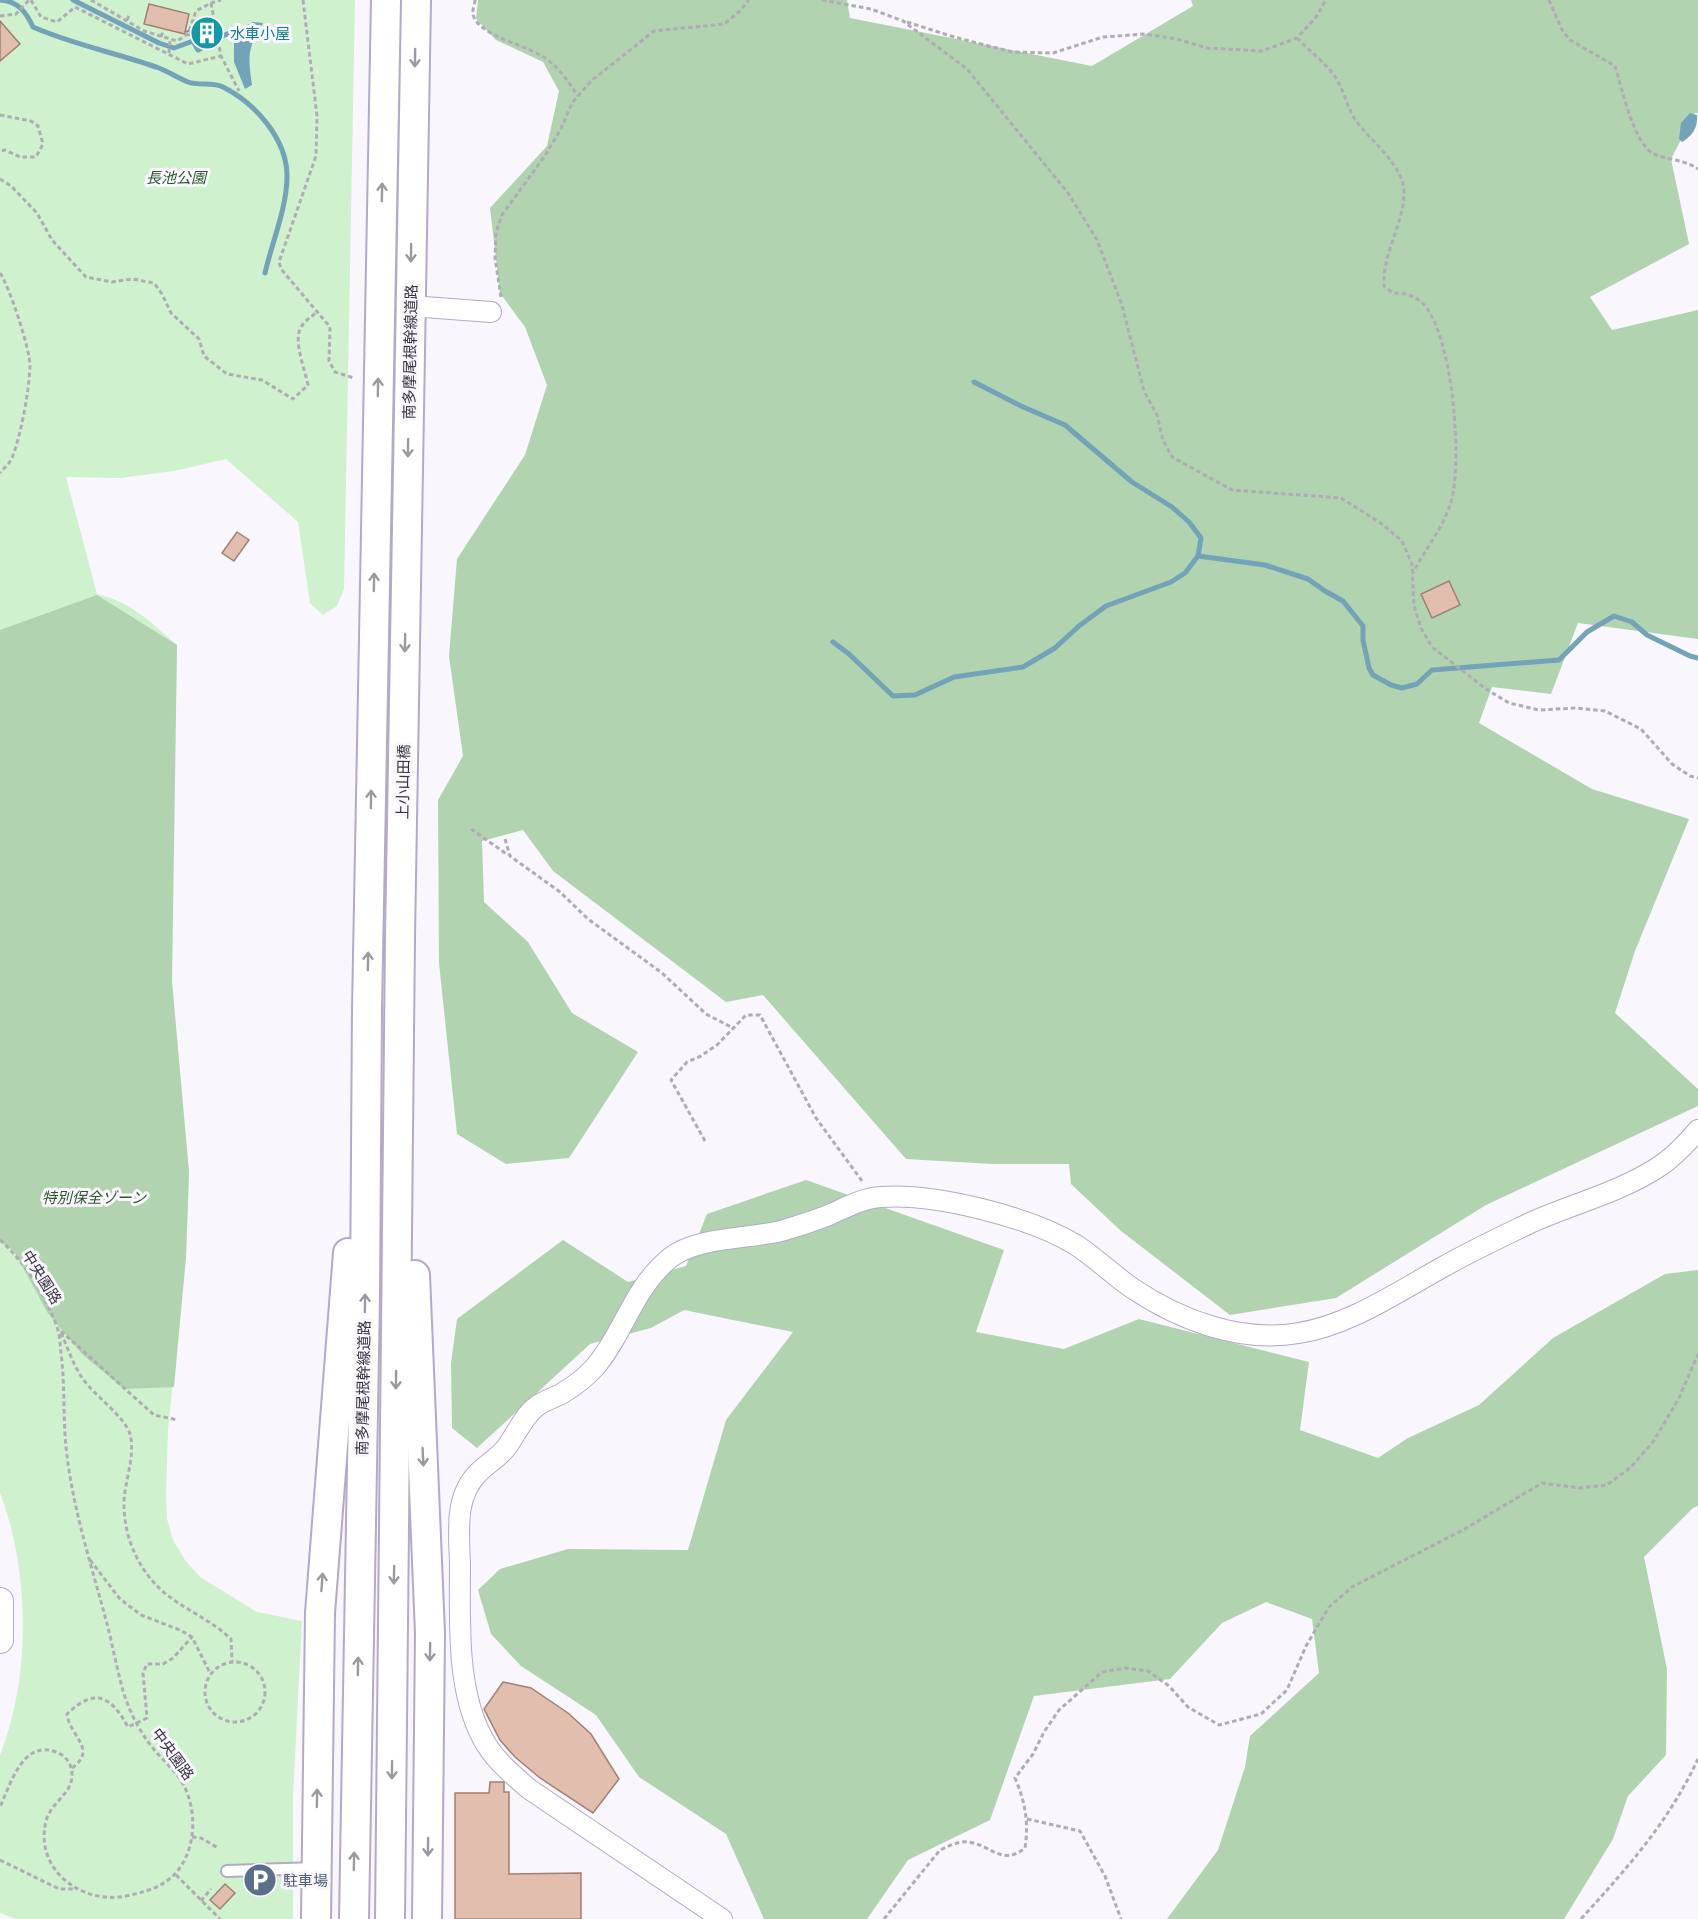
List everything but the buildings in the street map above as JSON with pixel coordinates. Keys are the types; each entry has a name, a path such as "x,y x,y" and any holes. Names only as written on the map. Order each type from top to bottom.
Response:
{"main road":[{"name":"南多摩尾根幹線道路","path":"373,704 386,0"},
{"name":"南多摩尾根幹線道路","path":"405,704 416,0"},
{"name":"上小山田橋","path":"370,858 373,704"},
{"name":"上小山田橋","path":"400,937 405,704"},
{"name":"南多摩尾根幹線道路","path":"354,1919 370,858"},
{"path":"390,1919 400,937"},
{"path":"400,937 430,1633 427,1919"},
{"path":"316,1919 310,1612 366,1010"}],"street":[{"path":"411,306 496,306"},
{"path":"722,1919 529,1790 497,1760 483,1740 467,1699 464,1670 459,1516 468,1486 478,1472 504,1451 522,1423 536,1407 560,1395 595,1368 639,1294 652,1276 672,1256 696,1245 778,1231 874,1197 898,1196 939,1201 1004,1215 1030,1224 1078,1247 1132,1288 1177,1313 1223,1330 1250,1335 1277,1336 1316,1330 1338,1323 1511,1233 1658,1168 1680,1151 1698,1130"},
{"path":"0,1601 0,1640"}],"lane":[{"path":"227,1871 316,1868"}],"path":[{"path":"1,15 16,14 30,0 41,17 57,22 75,7 188,64 221,56"},
{"path":"91,0 144,31 177,41 188,34 196,11 221,0"},
{"path":"303,0 317,116 316,156 279,262 281,269 330,327 329,361 335,372 354,378"},
{"path":"475,0 473,14 479,25 492,34 540,55 555,65 578,96"},
{"path":"496,306 502,291 495,258 496,232 502,215 544,158 561,129 572,103 591,81 654,31 723,24 739,12 748,0"},
{"path":"822,0 871,9 954,37 1012,52 1053,53 1103,37 1144,34 1177,39 1207,48 1262,51 1297,38 1326,0"},
{"path":"1549,0 1562,30 1570,40 1615,66 1633,126 1647,148 1654,154 1698,169"},
{"path":"211,3 221,56 239,91"},
{"path":"127,20 130,13"},
{"path":"903,21 967,69 1068,193 1097,240 1122,305 1144,391 1158,415 1163,440 1172,457 1232,490 1341,498 1382,524 1402,541 1412,564 1414,606 1421,628 1432,647 1486,689 1509,703 1539,710 1575,708 1605,711 1641,729 1672,764 1690,776 1698,778"},
{"path":"161,37 164,28"},
{"path":"1297,38 1332,72 1353,115 1396,165 1405,192 1402,218 1383,274 1384,286 1393,293 1407,293 1420,301 1433,319 1445,354 1455,430 1455,475 1451,501 1442,523 1412,574"},
{"path":"169,54 170,40"},
{"path":"0,115 31,121 38,126 43,144 36,157 20,157 6,150 0,151"},
{"path":"0,179 11,186 37,213 52,240 86,277 112,282 132,279 154,283 171,313 199,339 204,356 226,374 262,380 293,399 308,385 300,348 299,330 317,312"},
{"path":"0,273 5,280 15,308 30,364 24,409 11,461 0,473"},
{"path":"471,829 560,892 588,919 662,973 706,1014 733,1029"},
{"path":"505,839 510,856"},
{"path":"705,1141 671,1080 687,1062 717,1045 746,1015 760,1015 816,1118 874,1197"},
{"name":"中央園路","path":"0,1240 11,1250 37,1287 58,1329 63,1367 66,1447 75,1501 112,1641 122,1689 137,1724 149,1744 180,1780 193,1807 192,1837 186,1858 176,1875"},
{"path":"58,1329 154,1415 178,1420"},
{"path":"58,1329 82,1378 123,1421 130,1434 131,1450 124,1505 125,1527 134,1552 147,1575 167,1595 220,1628 231,1639 232,1661"},
{"path":"884,1919 940,1850 953,1844 968,1842 1000,1855 1015,1856 1025,1848 1027,1819 1022,1795 1015,1778 1033,1754 1059,1710 1102,1672 1125,1668 1148,1671 1168,1686 1188,1707 1219,1725 1261,1714 1287,1690 1306,1646 1329,1607 1352,1587 1463,1530 1542,1483 1580,1488 1607,1485 1631,1467 1653,1442 1679,1398 1698,1354"},
{"path":"89,1558 120,1599 141,1615 192,1637 210,1673"},
{"path":"72,1768 81,1762 84,1754 82,1746 69,1726 68,1714 78,1704 90,1698 105,1698 119,1711 128,1727 147,1718 143,1673 147,1665 163,1664 173,1658 192,1637"},
{"path":"232,1661 243,1662 252,1667 263,1681 265,1693 263,1705 248,1719 226,1722 216,1716 206,1704 204,1688 210,1673 219,1665 232,1661"},
{"path":"0,1807 21,1762 31,1754 42,1750 56,1752 66,1758 72,1768 72,1781 66,1794 52,1807 46,1820 44,1839 47,1857 59,1875 76,1889"},
{"path":"1581,1919 1623,1872 1666,1818 1698,1759"},
{"path":"1027,1819 1080,1831 1105,1876 1121,1919"},
{"path":"192,1837 201,1838 218,1848"},
{"path":"0,1860 59,1889 76,1889 98,1895 120,1897 162,1885 176,1875 220,1919"},
{"path":"201,1900 211,1889"}],"green space":[{"name":"長池公園","path":"0,0 355,0 344,589 337,606 323,615 310,603 298,522 226,459 174,471 120,478 66,477 97,594 131,608 177,645 171,970 189,1174 186,1257 168,1430 167,1519 173,1540 185,1560 200,1577 257,1612 302,1621 293,1796 293,1919 16,1919 0,1913 0,1755 17,1693 22,1659 23,1624 17,1556 10,1523 0,1493"},
{"path":"396,0 404,0 393,703 385,702"},
{"path":"478,0 847,0 850,18 1092,66 1193,6 1191,0 1698,0 1698,113 1695,113 1671,159 1689,244 1590,297 1612,330 1698,310 1698,639 1578,623 1551,694 1492,687 1479,723 1592,789 1689,819 1635,951 1615,1013 1698,1089 1698,1106 1486,1205 1336,1298 1230,1315 1121,1231 1071,1184 1069,1164 993,1164 906,1159 763,995 726,1002 553,871 523,830 482,841 484,902 528,942 572,1013 638,1052 569,1158 506,1164 457,1134 439,963 438,800 463,756 449,656 457,559 525,455 547,385 525,327 500,293 490,208 547,146 559,91 543,62 496,40 476,19"},
{"name":"特別保全ゾーン","path":"97,595 177,645 172,982 189,1172 186,1257 174,1387 124,1389 82,1354 47,1312 14,1251 0,1242 0,630"},
{"path":"806,1180 1004,1250 976,1332 1064,1349 1139,1319 1309,1362 1300,1430 1378,1458 1408,1438 1479,1405 1553,1338 1665,1274 1698,1270 1698,1506 1693,1508 1644,1557 1667,1669 1666,1755 1628,1796 1613,1839 1564,1919 1167,1919 1218,1850 1245,1767 1250,1736 1319,1673 1312,1619 1266,1602 1222,1623 1170,1679 1034,1696 990,1820 908,1860 867,1919 764,1919 726,1834 639,1777 596,1715 521,1666 491,1634 478,1590 500,1569 568,1549 688,1550 726,1420 793,1332 684,1310 651,1328 590,1344 477,1448 452,1428 451,1363 457,1319 563,1240 628,1282 686,1266 707,1214"}],"water":[{"path":"253,22 263,23 251,46 252,85 245,89 234,62 234,32"},
{"path":"1690,113 1697,115 1695,128 1682,142 1679,139 1681,123"}],"waterway":[{"path":"0,0 21,8 33,27 64,39 159,68 188,82 223,87 257,112 282,149 287,176 282,213 265,273"},
{"path":"73,0 159,43 174,48 193,41 198,50 209,44"},
{"path":"218,37 234,32"},
{"path":"833,642 893,696 915,695 954,677 1023,667 1055,648 1106,606 1171,582 1185,573 1198,556 1201,538 1189,522 1172,507 1132,482 1065,425 974,382"},
{"path":"1198,556 1265,565 1308,579 1343,601 1363,626 1363,640 1369,668 1373,675 1402,688 1417,684 1432,670 1559,660 1587,632 1614,616 1632,622 1647,635 1698,658"}],"place":[{"name":"水車小屋","path":"207,33"},
{"name":"駐車場","path":"260,1880"}]}
